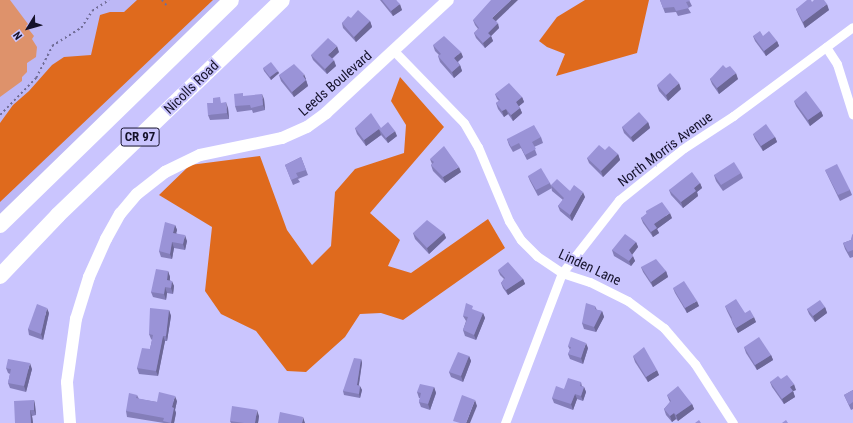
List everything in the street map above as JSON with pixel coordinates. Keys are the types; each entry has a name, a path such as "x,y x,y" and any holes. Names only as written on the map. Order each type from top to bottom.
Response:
{"highway":[{"name":"CR 97","path":"0,225 231,0"},
{"name":"Nicolls Road","path":"0,276 58,215 282,0"}],"street":[{"name":"Leeds Boulevard","path":"70,423 67,382 76,319 89,277 106,240 120,214 137,194 166,172 200,155 282,138 307,127 326,113 448,0"},
{"name":"North Morris Avenue","path":"505,423 562,273 620,200 646,177 853,27"},
{"path":"826,47 837,64 853,115"},
{"name":"Linden Lane","path":"394,51 464,123 478,147 509,221 521,240 537,256 562,273 590,282 628,301 664,328 695,364 733,423"}],"path":[{"path":"0,115 36,78 52,46 81,28 92,11 109,0"},
{"path":"162,0 168,7"}],"shaded area":[{"path":"0,0 231,0 0,225"},
{"path":"0,0 10,0 28,24 26,26 34,36 32,39 37,47 36,57 27,63 27,72 22,77 22,81 0,97"},
{"path":"137,0 213,0 0,202 0,123 13,105 29,91 52,65 64,57 91,55 100,15 110,12 124,12"},
{"path":"585,0 649,0 637,53 556,76 565,54 547,47 539,41 557,17"},
{"path":"400,77 444,127 370,213 400,240 388,266 411,273 488,219 505,248 403,320 381,313 360,314 345,337 306,372 287,371 256,331 221,314 205,291 212,227 159,195 190,165 260,156 287,230 312,265 331,246 335,192 355,169 404,153 406,125 391,101"}],"building":[{"path":"382,0 396,0 400,4 391,11"},
{"path":"491,0 511,0 492,18 498,23 488,33 491,36 483,43 474,33 479,28 473,20"},
{"path":"660,0 689,0 690,1 686,2 689,8 676,11 674,7 663,8"},
{"path":"807,0 811,0 812,2 814,0 824,0 827,4 803,22 796,9"},
{"path":"358,10 370,21 354,37 342,23 348,16 351,18"},
{"path":"760,31 763,36 769,31 777,41 764,51 753,36"},
{"path":"444,36 461,52 454,58 460,65 452,72 438,56 441,54 433,45"},
{"path":"328,38 337,46 328,55 334,60 325,69 311,55"},
{"path":"271,62 278,71 270,77 263,68"},
{"path":"294,64 304,74 303,76 306,80 292,92 279,75"},
{"path":"723,65 726,68 730,66 736,73 717,88 710,79"},
{"path":"670,73 679,83 666,95 657,85"},
{"path":"509,83 522,97 516,102 520,108 511,115 506,109 502,111 496,103 500,100 495,94"},
{"path":"806,91 821,111 808,120 794,101"},
{"path":"243,93 243,96 262,94 263,105 251,108 250,105 235,106 234,94"},
{"path":"220,97 221,103 226,102 227,113 208,115 207,103 213,103 213,98"},
{"path":"639,112 648,122 631,137 622,127"},
{"path":"371,113 381,128 388,122 395,131 386,138 379,129 364,140 355,128"},
{"path":"766,124 775,137 761,146 753,134"},
{"path":"534,125 541,137 532,142 536,149 525,155 519,143 511,147 507,139"},
{"path":"599,145 605,150 609,146 618,154 601,171 587,158"},
{"path":"444,146 459,167 443,177 431,165 434,162 430,159"},
{"path":"301,157 306,170 296,173 298,177 291,180 285,165"},
{"path":"734,162 741,173 721,185 714,175"},
{"path":"837,164 850,190 838,195 825,170"},
{"path":"541,168 550,183 536,190 528,176"},
{"path":"692,172 700,183 694,188 696,191 681,202 669,190"},
{"path":"557,179 570,191 574,185 583,192 570,215 558,206 564,198 551,185"},
{"path":"662,202 670,213 654,224 657,228 651,232 641,218 647,213 646,211"},
{"path":"427,220 444,233 427,248 413,233"},
{"path":"165,222 175,225 173,233 185,235 183,244 172,242 170,254 159,251"},
{"path":"625,234 636,242 629,250 633,256 629,261 612,250"},
{"path":"853,234 853,250 848,252 843,243 851,240"},
{"path":"656,259 666,271 651,282 641,267"},
{"path":"508,262 523,279 506,290 501,283 505,278 498,270"},
{"path":"156,269 168,271 167,280 172,281 171,288 165,287 164,294 151,292"},
{"path":"684,281 697,301 685,308 673,288"},
{"path":"736,299 745,313 750,310 754,317 736,328 725,306"},
{"path":"820,300 825,307 813,316 807,309"},
{"path":"466,303 473,306 472,309 483,313 474,335 463,330 468,317 463,316"},
{"path":"586,303 595,306 595,309 602,311 594,327 582,323"},
{"path":"37,304 47,308 41,334 28,329"},
{"path":"150,308 169,310 166,336 163,336 156,371 137,368 142,348 150,349 153,335 149,334"},
{"path":"571,337 586,343 581,358 568,354 571,347 568,346"},
{"path":"759,337 771,355 755,365 744,347"},
{"path":"644,347 657,370 646,377 633,356"},
{"path":"458,352 469,356 461,376 449,372"},
{"path":"354,358 361,359 357,385 360,386 359,394 343,391"},
{"path":"8,359 30,363 24,386 8,383 11,369 6,368"},
{"path":"787,375 794,384 790,387 793,391 782,399 770,382 778,376 781,379"},
{"path":"568,378 581,382 580,386 584,387 581,396 575,394 571,404 552,398 556,386 564,389"},
{"path":"420,384 434,387 428,404 419,402 421,393 417,392"},
{"path":"678,386 692,404 676,415 674,413 670,416 664,409 671,401 667,395"},
{"path":"853,390 853,402 849,405 844,395"},
{"path":"159,392 175,396 172,407 174,408 171,423 163,421 164,418 126,411 129,393 137,395 136,398 157,402"},
{"path":"462,395 475,400 466,423 453,421"},
{"path":"34,400 34,410 30,410 31,423 15,423 14,401"},
{"path":"232,406 257,410 255,423 230,421"},
{"path":"280,412 303,417 302,423 278,423"}]}
